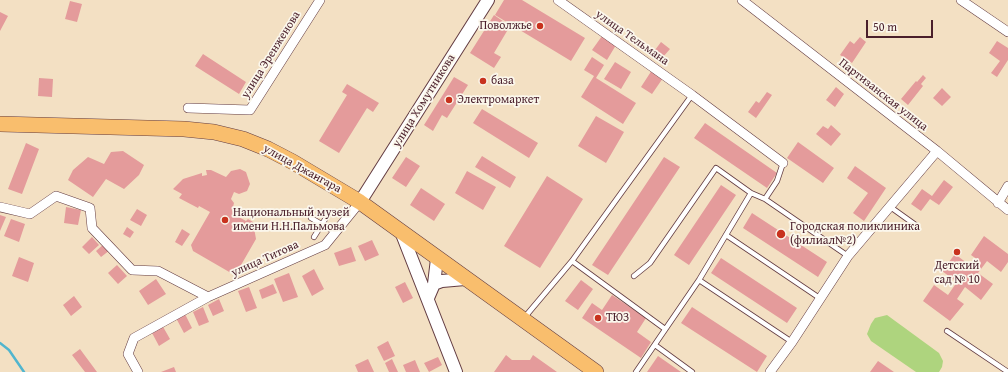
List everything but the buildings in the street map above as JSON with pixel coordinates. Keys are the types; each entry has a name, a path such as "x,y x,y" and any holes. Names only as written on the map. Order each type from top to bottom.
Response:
{"main road":[{"name":"улица Джангара","path":"0,124 184,129 214,132 243,139 293,162 360,202 464,279 596,372"}],"street":[{"name":"улица Эренженова","path":"188,108 250,110 320,0"},
{"name":"улица Хомутникова","path":"360,202 488,0"},
{"name":"улица Тельмана","path":"558,0 692,95 783,164"},
{"name":"Партизанская улица","path":"742,0 936,151 1008,210"},
{"path":"961,0 1008,32"},
{"path":"770,372 821,299 848,256 936,151"},
{"path":"998,203 1008,186"},
{"path":"0,207 30,214 56,196 90,208 92,228 132,270 158,271 208,297"},
{"name":"улица Титова","path":"138,372 128,354 134,338 208,297 324,245 360,202"},
{"path":"402,234 456,372"},
{"path":"428,298 434,284 437,259"},
{"path":"434,284 442,281 464,279"}],"lane":[{"path":"523,320 572,261 692,95"},
{"path":"765,198 777,181 783,164"},
{"path":"634,276 650,263 716,168 750,193 765,198 848,256"},
{"path":"636,372 699,280 750,193"},
{"path":"889,206 917,226"},
{"path":"314,237 329,213"},
{"path":"311,218 335,232"},
{"path":"726,236 821,299"},
{"path":"572,261 665,329"},
{"path":"699,280 792,342"},
{"path":"947,332 1008,372"},
{"path":"654,345 692,372"}],"green space":[{"path":"887,315 939,353 943,361 939,372 916,372 871,341 867,334 871,324 875,318"}],"waterway":[{"path":"0,343 9,350 24,372"}],"place":[{"name":"Поволжье","path":"540,26"},
{"name":"база","path":"483,81"},
{"name":"Электромаркет","path":"449,100"},
{"name":"Национальный музей имени Н.Н.Пальмова","path":"225,220"},
{"name":"Городская поликлиника (филиал№2)","path":"781,234"},
{"name":"Детский сад № 10","path":"957,252"},
{"name":"ТЮЗ","path":"598,318"}]}
